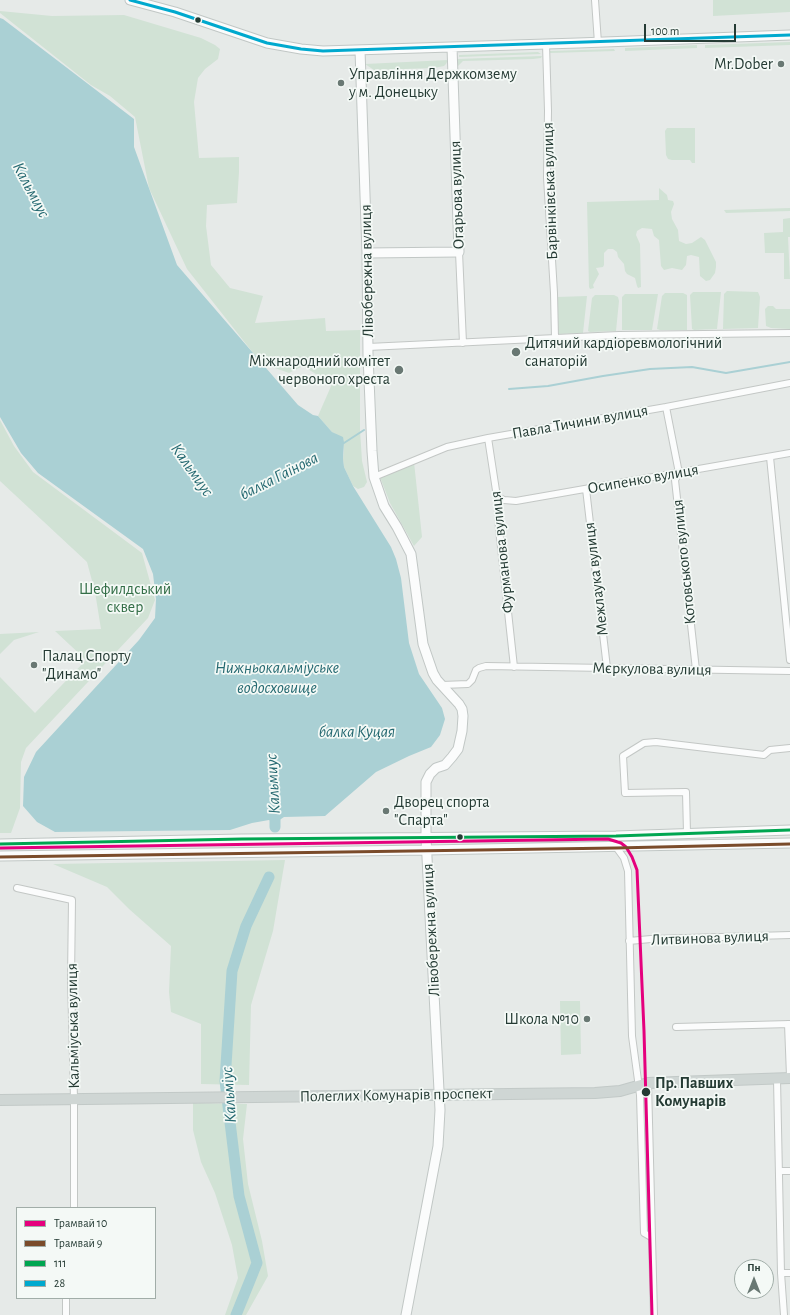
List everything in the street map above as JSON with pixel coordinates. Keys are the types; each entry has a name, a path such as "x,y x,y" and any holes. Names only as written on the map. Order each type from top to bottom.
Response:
{"main road":[{"name":"Полеглих Комунарів проспект","path":"0,1100 201,1099 439,1094 595,1093 620,1091 644,1084 776,1079 790,1077"}],"street":[{"path":"130,0 175,12 267,43 286,47 323,51 598,43 790,35"},
{"path":"596,0 598,43"},
{"name":"Барвінківська вулиця","path":"546,44 548,177 555,338"},
{"name":"Огарьова вулиця","path":"452,47 463,343"},
{"name":"Лівобережна вулиця","path":"360,50 367,253 368,347 374,477 384,506 411,554 423,644 433,673 462,709 462,732 458,748 445,765 433,771 426,782 426,838 439,1094 438,1146 406,1315"},
{"path":"367,253 459,252"},
{"path":"368,347 619,334 790,333"},
{"name":"Павла Тичини вулиця","path":"374,477 447,447 488,438 666,407 790,383"},
{"name":"Котовського вулиця","path":"666,407 679,473 675,480 696,670"},
{"name":"Фурманова вулиця","path":"488,438 497,497 514,667"},
{"name":"Осипенко вулиця","path":"497,497 504,500 516,501 790,453"},
{"path":"770,457 790,660"},
{"name":"Межлаука вулиця","path":"586,489 607,668"},
{"name":"Мєркулова вулиця","path":"442,685 468,684 472,680 476,670 479,668 514,667 790,671"},
{"path":"687,833 686,792 625,793 623,756 644,743 656,742 764,755 770,750 790,748"},
{"path":"0,844 242,839 616,836 790,830"},
{"path":"616,836 616,847 624,858 628,871 632,1036 644,1084 654,1315"},
{"path":"0,856 616,847 790,842"},
{"name":"Кальміуська вулиця","path":"17,888 72,900 71,979 74,1099 74,1207"},
{"name":"Литвинова вулиця","path":"629,941 650,939 790,935"},
{"path":"676,1027 789,1024 790,1077"},
{"path":"776,1079 781,1273 784,1315"},
{"path":"644,1084 644,1233 651,1237"},
{"path":"778,1171 790,1171"},
{"path":"781,1273 790,1273"},
{"path":"66,1299 66,1315"}],"green space":[{"path":"713,0 790,0 790,12 713,16"},
{"path":"0,11 52,16 124,15 201,38 220,49 218,59 205,69 198,78 194,102 199,158 239,157 239,172 237,203 207,205 206,226 211,265 230,288 263,296 255,323 325,318 326,331 360,330 360,430 362,461 367,482 364,487 358,489 353,486 344,467 343,438 332,432 318,416 332,384 303,366 289,373 261,363 187,269 149,188 135,117 110,96 91,85 0,13"},
{"path":"790,42 790,45 705,48 705,45"},
{"path":"697,45 697,48 625,51 625,48"},
{"path":"614,49 615,51 550,53 550,51"},
{"path":"538,52 541,54 459,57 459,55"},
{"path":"542,56 541,58 533,59 463,61 458,66 457,59"},
{"path":"448,60 444,66 434,68 374,70 365,64"},
{"path":"667,128 695,128 695,163 692,163 690,160 668,159 666,155 665,131"},
{"path":"659,188 667,195 668,200 673,201 674,204 671,212 672,219 678,230 679,241 686,244 692,243 701,237 705,240 716,262 715,273 710,280 706,281 700,276 699,257 691,255 687,256 686,265 682,270 672,268 664,270 661,266 659,240 654,236 652,229 642,228 637,231 636,235 640,244 641,287 638,288 635,278 627,274 624,264 618,257 617,252 613,249 608,249 604,253 603,267 596,268 599,274 593,285 594,288 590,289 587,202 659,200"},
{"path":"790,208 790,211 726,213 724,210"},
{"path":"790,218 790,237 788,237 790,279 784,279 784,253 765,253 764,233 783,232 783,219"},
{"path":"727,291 758,292 760,297 758,328 723,329 724,294"},
{"path":"693,292 721,292 717,329 692,329 690,295"},
{"path":"665,293 683,293 687,295 687,330 657,329 662,296"},
{"path":"625,294 658,294 652,330 622,330 622,297"},
{"path":"595,295 614,295 618,297 619,301 616,331 588,331 592,298"},
{"path":"587,296 583,333 558,334 557,297"},
{"path":"768,306 773,306 776,309 790,309 790,329 771,328 766,326 765,309"},
{"name":"Шефилдський сквер","path":"0,420 14,446 33,472 142,553 155,600 148,618 26,748 21,762 20,808 11,833 0,833 0,677 35,713 86,660 55,631 101,629 95,592 87,562 0,481"},
{"path":"414,462 422,537 414,546 390,503 380,477"},
{"name":"Шефилдський сквер","path":"39,632 14,640 0,654 0,634"},
{"path":"285,860 273,931 251,1005 249,1085 201,1084 201,1024 171,1012 169,992 171,946 129,909 107,887 53,864"},
{"path":"560,1001 580,1001 581,1054 561,1055"},
{"path":"193,1103 247,1104 243,1139 248,1184 262,1241 268,1276 246,1315 225,1315 238,1278 232,1245 215,1193 201,1162 193,1130"}],"water":[{"name":"Нижньокальміуське водосховище","path":"0,18 134,119 134,147 177,265 298,405 313,415 318,416 332,432 343,437 344,467 353,486 391,547 396,559 401,578 409,643 419,674 442,708 445,719 440,735 431,747 376,772 325,816 284,817 275,823 269,820 252,823 230,830 55,832 37,822 23,806 24,777 36,752 139,640 155,618 156,599 153,574 143,549 38,473 21,453 0,417"}],"waterway":[{"name":"балка Гаїнова","path":"509,389 548,386 650,369 692,367 726,373 790,362"},
{"path":"344,443 364,430"},
{"name":"Кальмиус","path":"275,808 275,827"},
{"name":"Кальміус","path":"236,1315 257,1263 239,1196 225,1081 232,971 246,926 269,877"}],"tram line":[{"name":"10","path":"0,848 608,839 621,843 626,847 632,857 637,870 644,1031 652,1315"},
{"name":"9","path":"0,857 790,844"}],"transit line":[{"name":"28","path":"130,0 175,12 267,43 323,51 790,35"},
{"name":"111","path":"0,844 242,839 616,836 790,830"}],"place":[{"name":"Mr.Dober","path":"781,64"},
{"name":"Управління Держкомзему у м. Донецьку","path":"341,83"},
{"name":"Дитячий кардіоревмологічний санаторій","path":"516,352"},
{"name":"Міжнародний комітет червоного хреста","path":"399,370"},
{"name":"Палац Спорту \"Динамо\"","path":"34,665"},
{"name":"Дворец спорта \"Спарта\"","path":"386,811"},
{"name":"Школа №10","path":"587,1019"},
{"name":"Пр. Павших Комунарiв","path":"646,1092"}],"water label":[{"name":"балка Куцая","path":"357,732"}]}
